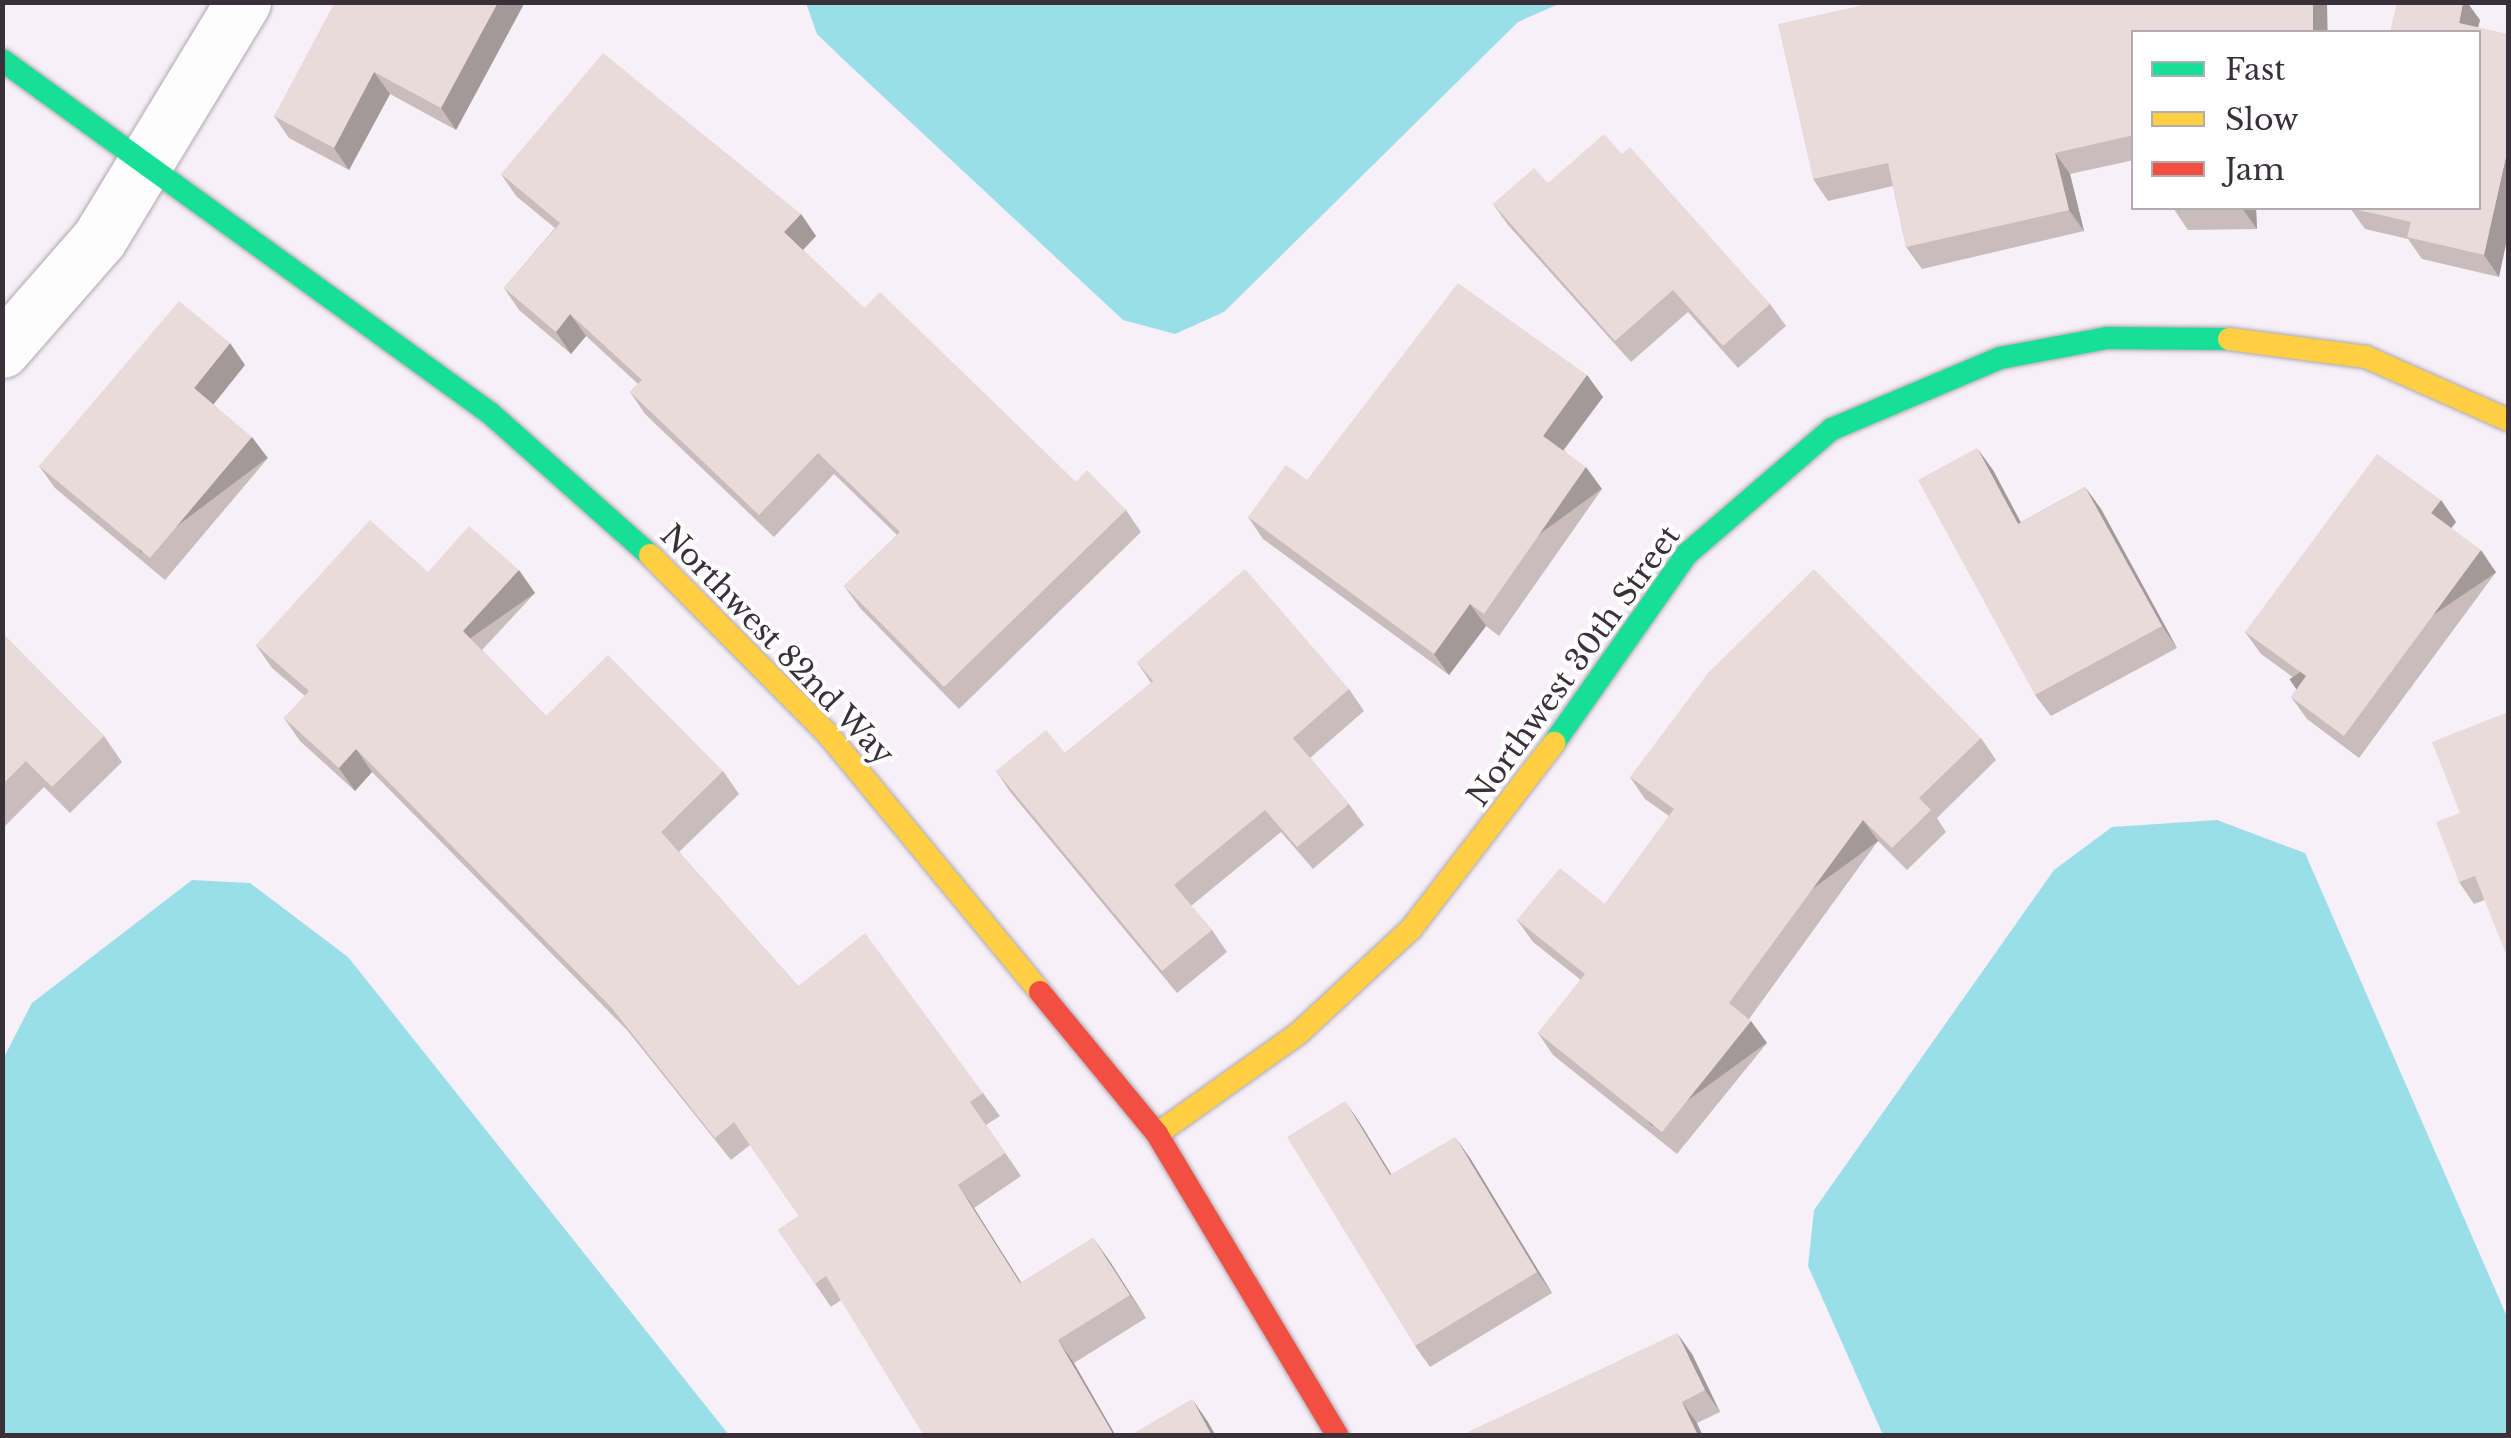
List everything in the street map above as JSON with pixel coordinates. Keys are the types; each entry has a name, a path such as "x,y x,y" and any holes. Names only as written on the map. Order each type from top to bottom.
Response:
{"street":[{"path":"2,350 99,238 148,164 244,2"},
{"name":"Northwest 82nd Way","path":"2,60 491,414 680,583 952,876 1157,1134 1338,1436"},
{"name":"Northwest 30th Street","path":"1157,1134 1300,1032 1411,928 1498,823 1687,554 1832,430 2000,358 2107,338 2195,335 2366,357 2508,420"}],"water":[{"path":"806,2 1561,3 1518,22 1224,312 1175,334 1123,320 817,34"},
{"path":"2217,820 2305,853 2508,1319 2508,1435 1883,1435 1808,1266 1814,1210 2054,870 2112,827"},
{"path":"192,880 250,883 348,957 729,1435 3,1435 3,1059 32,1003"}],"building":[{"path":"335,2 498,2 441,108 374,72 334,148 274,116"},
{"path":"1877,2 2313,2 2313,30 2131,30 2131,136 2055,153 2069,210 1906,247 1888,163 1813,179 1778,24"},
{"path":"2397,2 2463,2 2459,23 2508,34 2508,147 2484,255 2407,237 2411,222 2359,210 2481,210 2481,30 2390,30"},
{"path":"603,53 801,214 784,232 864,308 880,292 1076,482 1087,470 1126,510 944,687 844,586 900,532 818,453 759,515 630,392 642,380 570,314 556,332 504,288 560,223 501,174"},
{"path":"1604,134 1622,154 1630,147 1770,304 1723,346 1673,290 1615,341 1493,204 1534,168 1548,183"},
{"path":"1458,283 1587,375 1543,436 1586,467 1484,614 1470,604 1434,654 1248,517 1286,465 1307,480"},
{"path":"179,301 230,343 194,388 252,437 150,558 39,466"},
{"path":"1977,448 2018,524 2085,487 2162,626 2035,695 1918,480"},
{"path":"2377,454 2441,500 2431,513 2481,550 2344,736 2291,697 2306,676 2245,632"},
{"path":"370,520 428,572 469,526 519,570 463,631 546,716 608,655 723,771 661,832 798,986 865,933 983,1093 970,1102 1005,1153 958,1185 1020,1283 1093,1238 1130,1295 1058,1340 1114,1436 924,1436 826,1276 815,1284 778,1230 799,1216 734,1122 715,1138 611,1007 356,749 339,768 284,718 309,691 256,645"},
{"path":"1245,569 1349,689 1293,738 1349,804 1297,847 1265,810 1174,885 1212,930 1162,971 996,771 1046,730 1065,753 1153,681 1137,662"},
{"path":"1814,569 1981,738 1919,798 1931,810 1892,848 1863,820 1729,1003 1751,1021 1662,1132 1538,1033 1585,974 1517,920 1560,868 1605,904 1674,809 1630,777 1708,673"},
{"path":"2,633 104,736 52,787 26,761 2,785"},
{"path":"2508,712 2508,959 2475,876 2459,882 2436,822 2460,813 2432,742"},
{"path":"1345,1101 1390,1175 1455,1137 1537,1272 1415,1346 1287,1137"},
{"path":"1677,1333 1705,1390 1682,1402 1698,1436 1470,1436 1468,1432"},
{"path":"1192,1399 1212,1436 1129,1436"}],"traffic: fast":[{"path":"2,60 491,414 650,555"},
{"path":"1554,743 1687,554 1832,429 2000,358 2107,338 2229,339"}],"traffic: slow":[{"path":"2229,339 2366,357 2508,420"},
{"path":"650,555 826,732 1040,992"},
{"path":"1157,1134 1299,1033 1411,929 1554,743"}],"traffic: jam":[{"path":"1040,992 1157,1134 1338,1436"}]}
